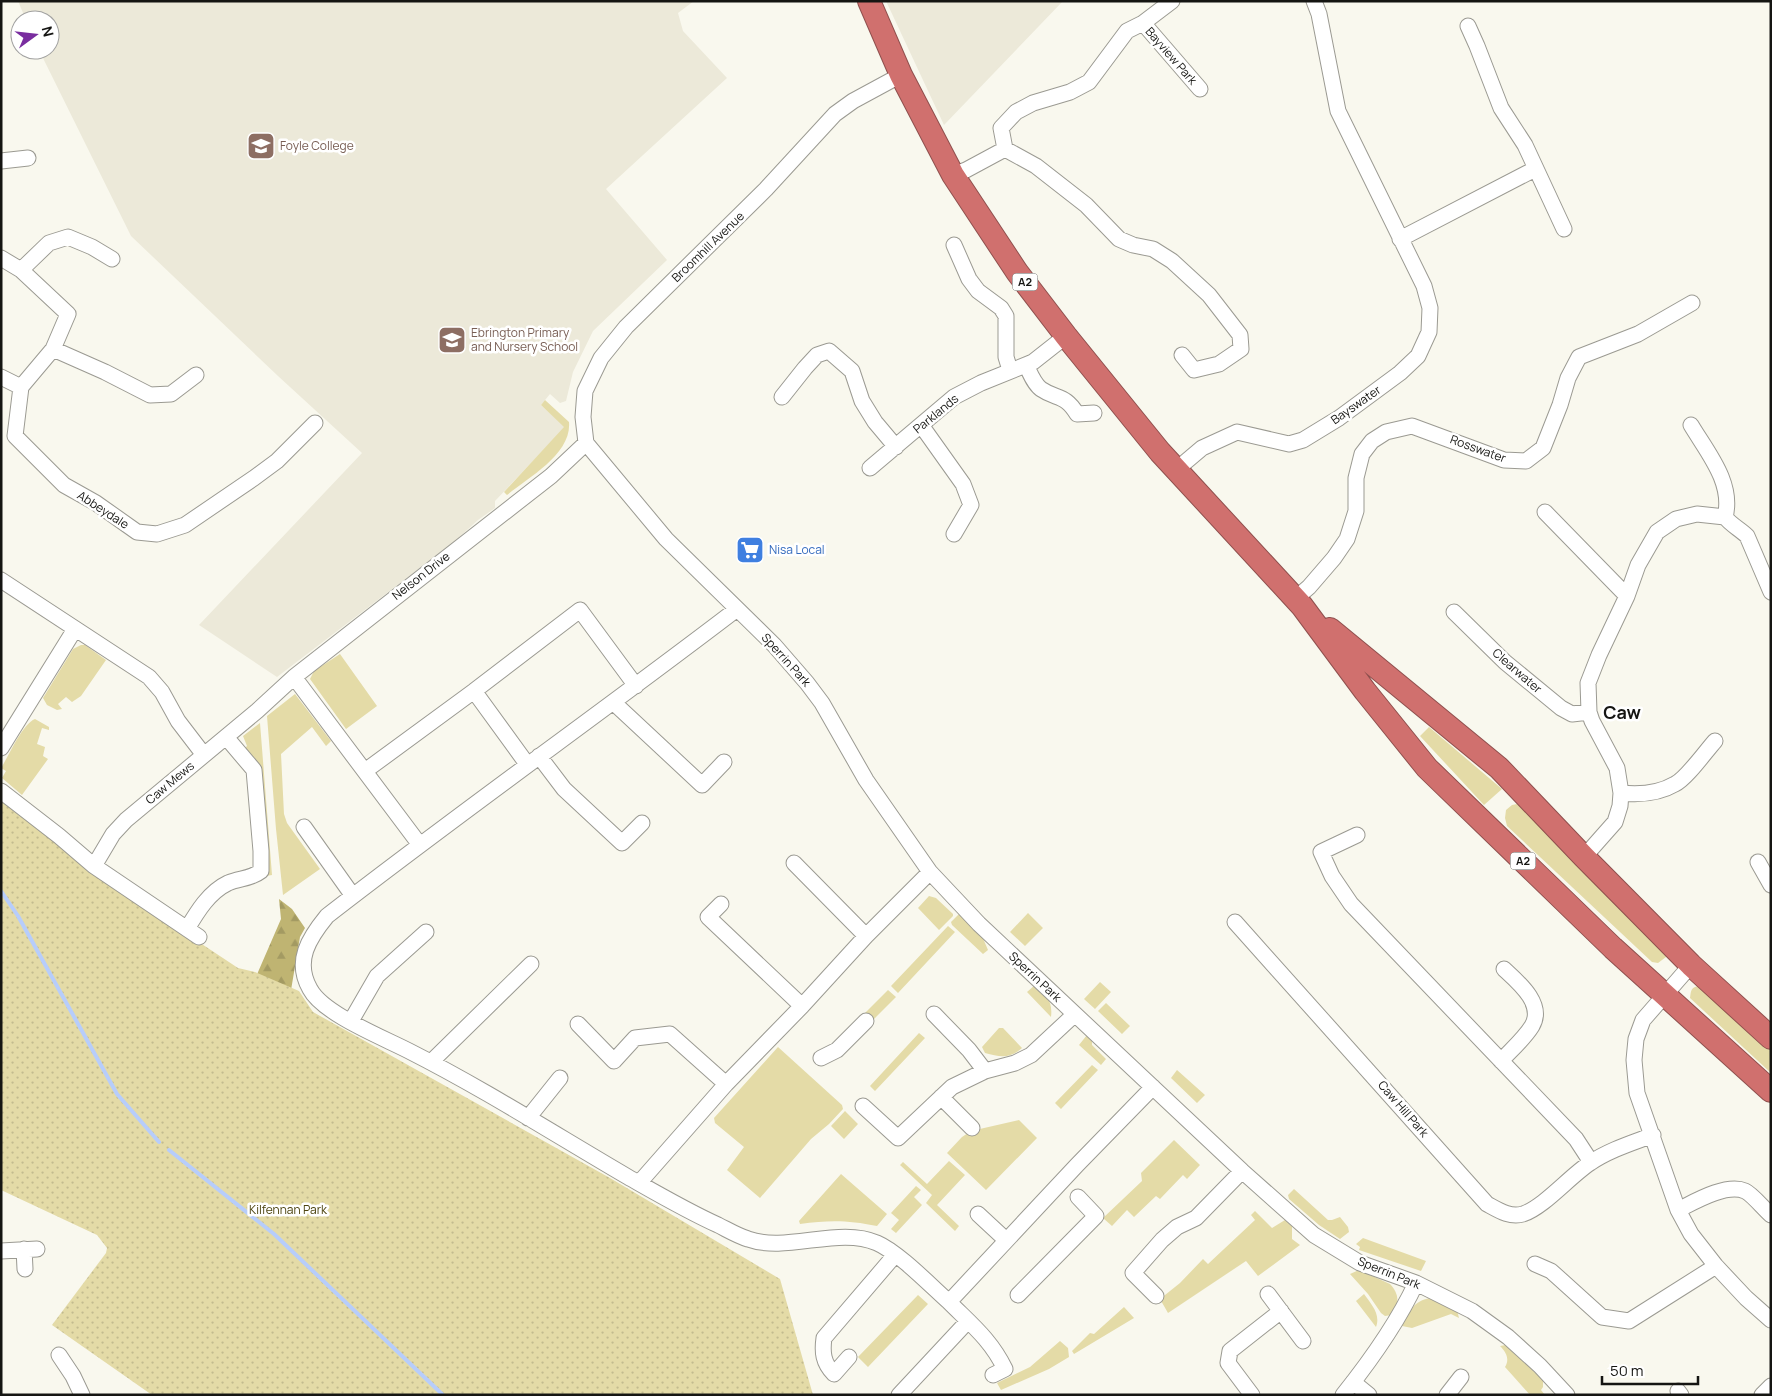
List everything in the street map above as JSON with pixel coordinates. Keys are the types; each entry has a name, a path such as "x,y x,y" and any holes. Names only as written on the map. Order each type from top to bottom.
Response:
{"highway":[{"name":"A2","path":"869,1 901,75 953,175 1017,272 1066,336 1176,470 1298,602 1365,691 1427,768 1664,996 1771,1091"},
{"name":"A2","path":"1298,602 1499,768 1584,858 1691,965 1771,1038"}],"street":[{"name":"Bayview Park","path":"1005,149 1001,128 1016,112 1033,103 1070,92 1089,82 1126,30 1143,23 1172,1"},
{"name":"Bayswater","path":"1176,470 1202,448 1237,432 1289,444 1303,440 1339,418 1400,373 1418,356 1430,332 1430,308 1424,286 1338,111 1319,14 1314,1"},
{"name":"Bayview Park","path":"1143,23 1200,89"},
{"path":"1468,26 1501,108 1525,145 1564,229"},
{"name":"Broomhill Avenue","path":"586,443 583,417 585,392 601,358 626,327 766,189 835,114 853,101 901,75"},
{"path":"953,175 1005,149 1036,166 1086,205 1119,239 1133,245 1153,249 1172,262 1209,295 1240,335 1241,349 1219,364 1194,370 1182,356"},
{"path":"1,161 28,158"},
{"path":"1400,239 1535,169"},
{"path":"21,270 49,243 68,237 92,247 112,259"},
{"path":"954,245 969,279 978,291 1001,308 1006,316 1006,357 1010,370"},
{"path":"1,258 21,270 68,314 53,350 21,387 1,377"},
{"name":"Rosswater","path":"1298,602 1334,558 1346,539 1356,511 1356,478 1362,454 1372,441 1386,432 1412,426 1504,460 1526,461 1543,448 1560,406 1568,378 1579,357 1638,334 1692,302"},
{"name":"Parklands","path":"870,468 954,397 1010,370 1033,362 1066,336"},
{"path":"53,350 105,372 150,395 171,394 196,375"},
{"path":"782,396 817,355 829,351 852,370 862,400 875,422 896,447"},
{"path":"1026,365 1035,383 1041,389 1061,397 1071,404 1077,414 1094,413"},
{"name":"Abbeydale","path":"21,387 15,436 64,485 137,532 157,534 185,525 277,461 315,423"},
{"path":"921,425 963,484 971,505 954,534"},
{"path":"1691,425 1722,478 1728,505 1725,517"},
{"name":"Sperrin Park","path":"586,443 666,539 782,654 822,703 866,780 930,872 979,924 1242,1171 1314,1235 1360,1263 1416,1283 1472,1311 1508,1336 1567,1395"},
{"name":"Nelson Drive","path":"257,711 294,677 551,476 586,443"},
{"path":"1545,512 1627,596"},
{"path":"1584,858 1615,822 1620,806 1621,792 1617,768 1589,712 1588,683 1627,596 1638,565 1657,532 1676,519 1697,514 1725,517 1747,536 1771,592"},
{"path":"1,580 149,677 162,692 178,722 204,755"},
{"path":"737,609 327,916 314,932 305,948 303,972 310,990 323,1004 351,1021 431,1062 685,1210 750,1240 775,1243 861,1237 879,1243 949,1302 985,1337 997,1352 1005,1369 993,1375"},
{"path":"365,771 580,610 636,686"},
{"name":"Clearwater","path":"1454,612 1505,662 1561,708 1572,714 1589,712"},
{"path":"1,748 75,629"},
{"path":"294,677 420,845"},
{"path":"474,691 533,760 622,843 642,823"},
{"path":"613,702 702,785 724,762"},
{"name":"Caw Mews","path":"94,866 113,834 126,820 257,711"},
{"path":"1,792 59,836 94,866 193,933 200,909 214,892 228,883 255,876 261,871 254,770 226,736"},
{"path":"1621,792 1651,793 1676,784 1715,741"},
{"path":"304,827 353,896"},
{"path":"1358,835 1321,852 1332,876 1351,904 1576,1139 1591,1162"},
{"path":"1758,862 1771,885"},
{"path":"794,863 866,936"},
{"path":"639,1183 726,1084 802,1006 866,936 930,872"},
{"path":"721,904 708,917 802,1006"},
{"name":"Caw Hill Park","path":"1235,922 1487,1204 1506,1214 1521,1215 1537,1206 1591,1162 1621,1147 1653,1135"},
{"path":"351,1021 377,976 426,932"},
{"path":"431,1062 531,964"},
{"path":"1691,965 1643,1020 1636,1039 1634,1060 1637,1093 1678,1210 1691,1234 1716,1266 1746,1298 1771,1320"},
{"path":"1501,1061 1533,1025 1536,1009 1524,988 1504,969"},
{"path":"934,1014 969,1050 985,1071"},
{"path":"863,1106 898,1138 952,1087 985,1071 1015,1064 1031,1055 1075,1014"},
{"path":"821,1058 837,1050 866,1021"},
{"path":"578,1024 614,1061 635,1038 670,1034 726,1084"},
{"path":"528,1118 560,1078"},
{"path":"949,1302 1153,1087"},
{"path":"941,1097 972,1128"},
{"path":"1156,1296 1133,1273 1162,1240 1177,1227 1196,1218 1242,1171"},
{"path":"1678,1210 1700,1198 1726,1189 1745,1191 1771,1215"},
{"path":"1018,1295 1096,1216 1078,1197"},
{"path":"978,1214 1006,1240"},
{"path":"1,1251 30,1249 25,1268"},
{"path":"849,1357 834,1374 827,1367 824,1360 824,1338 894,1255"},
{"path":"1535,1264 1550,1271 1602,1317 1629,1321 1716,1266"},
{"path":"1343,1395 1367,1365 1406,1304 1416,1283"},
{"path":"1268,1294 1303,1341"},
{"path":"1252,1395 1228,1363 1230,1352 1281,1311"},
{"path":"899,1395 968,1321"},
{"path":"59,1354 82,1395"},
{"path":"1447,1395 1461,1377"},
{"path":"1353,1382 1368,1395"},
{"path":"1762,1395 1771,1386"}],"shaded area":[{"path":"18,1 694,1 678,13 683,31 727,78 606,189 667,260 593,331 573,372 566,401 560,403 550,394 541,405 565,427 495,501 495,508 478,520 455,541 277,677 199,625 362,453 131,236 44,60 60,60 60,10 22,10"},
{"path":"886,1 1063,1 944,125"}],"green space":[{"path":"545,400 569,422 568,434 564,445 537,473 507,495 504,492 564,427 541,405"},
{"path":"85,645 106,660 81,696 72,702 66,697 58,704 62,709 57,710 47,705 43,698 73,649"},
{"path":"340,654 377,706 346,729 310,679 314,671"},
{"path":"295,694 331,741 326,746 312,727 281,754 284,814 287,823 320,869 283,895 267,716"},
{"path":"35,719 49,727 49,730 42,728 37,744 45,747 43,756 48,759 22,795 2,778 6,771 1,768 25,727"},
{"path":"260,723 272,875 266,876 245,748 247,746 243,736"},
{"path":"1429,727 1502,789 1484,805 1420,736"},
{"name":"Kilfennan Park","path":"1,799 57,842 87,868 238,968 255,972 299,991 313,1012 610,1178 780,1279 813,1395 152,1395 52,1325 106,1253 107,1248 97,1235 1,1190"},
{"path":"1512,805 1522,806 1667,953 1666,957 1658,963 1652,962 1507,826 1506,810"},
{"path":"929,896 936,898 953,914 939,930 918,908"},
{"path":"279,899 292,909 305,928 300,937 289,1002 255,979 281,919"},
{"path":"1028,913 1043,928 1025,946 1010,932"},
{"path":"959,914 982,936 988,950 983,954 952,925 951,922"},
{"path":"948,926 955,932 898,993 891,986"},
{"path":"1100,982 1111,992 1095,1009 1084,999"},
{"path":"1035,985 1050,1002 1051,1017 1027,992"},
{"path":"1698,986 1771,1048 1771,1073 1690,998 1692,990"},
{"path":"888,990 896,997 872,1021 865,1013"},
{"path":"1106,1003 1130,1026 1122,1034 1098,1011"},
{"path":"999,1028 1003,1028 1022,1048 1018,1052 1005,1056 985,1053 982,1047"},
{"path":"919,1033 925,1038 875,1091 870,1086"},
{"path":"1087,1035 1092,1040 1092,1045 1106,1059 1101,1065 1079,1045"},
{"path":"778,1047 842,1105 843,1109 811,1139 760,1198 727,1170 744,1147 715,1123 714,1118"},
{"path":"1092,1065 1098,1070 1061,1109 1055,1103"},
{"path":"1177,1070 1205,1095 1197,1103 1171,1078"},
{"path":"845,1111 858,1124 844,1139 831,1126"},
{"path":"1019,1120 1037,1138 986,1190 947,1153 962,1137 971,1131"},
{"path":"1174,1140 1200,1165 1187,1179 1183,1175 1160,1199 1156,1196 1134,1217 1127,1210 1112,1226 1103,1218 1142,1181 1141,1173"},
{"path":"949,1161 965,1175 937,1205 959,1226 955,1231 926,1203 932,1195 900,1165 903,1162 927,1184"},
{"path":"841,1174 887,1214 877,1226 838,1221 800,1224 799,1221"},
{"path":"916,1186 921,1190 914,1197 922,1205 896,1233 891,1229 899,1220 891,1213"},
{"path":"1294,1189 1328,1220 1340,1217 1348,1227 1349,1232 1340,1239 1319,1225 1289,1199 1288,1195"},
{"path":"1255,1211 1272,1228 1285,1220 1292,1226 1292,1239 1300,1245 1258,1276 1246,1261 1168,1313 1160,1299 1180,1283 1203,1259 1208,1264 1255,1220 1251,1215"},
{"path":"1363,1238 1426,1261 1421,1271 1359,1250 1360,1247 1356,1244"},
{"path":"1359,1270 1390,1284 1396,1292 1396,1307 1392,1315 1385,1316 1381,1313 1368,1294 1350,1274"},
{"path":"1364,1294 1376,1313 1376,1327 1356,1301"},
{"path":"918,1295 928,1304 868,1367 858,1357"},
{"path":"1430,1298 1457,1310 1459,1318 1451,1314 1412,1328 1402,1326 1409,1312 1416,1304"},
{"path":"1124,1307 1134,1318 1074,1354 1072,1351 1090,1333 1094,1334"},
{"path":"1060,1341 1068,1348 1069,1357 1049,1369 1001,1390 997,1383 1030,1367"},
{"path":"1506,1345 1543,1380 1541,1390 1545,1395 1530,1395 1505,1367 1507,1356 1500,1346"}],"waterway":[{"path":"1,891 18,916 117,1094 159,1142"},
{"path":"169,1150 274,1234 443,1395"}],"place":[{"name":"Foyle College","path":"261,146"},
{"name":"Ebrington Primary and Nursery School","path":"452,340"},
{"name":"Nisa Local","path":"750,550"}],"district":[{"name":"Caw","path":"1622,713"}]}
